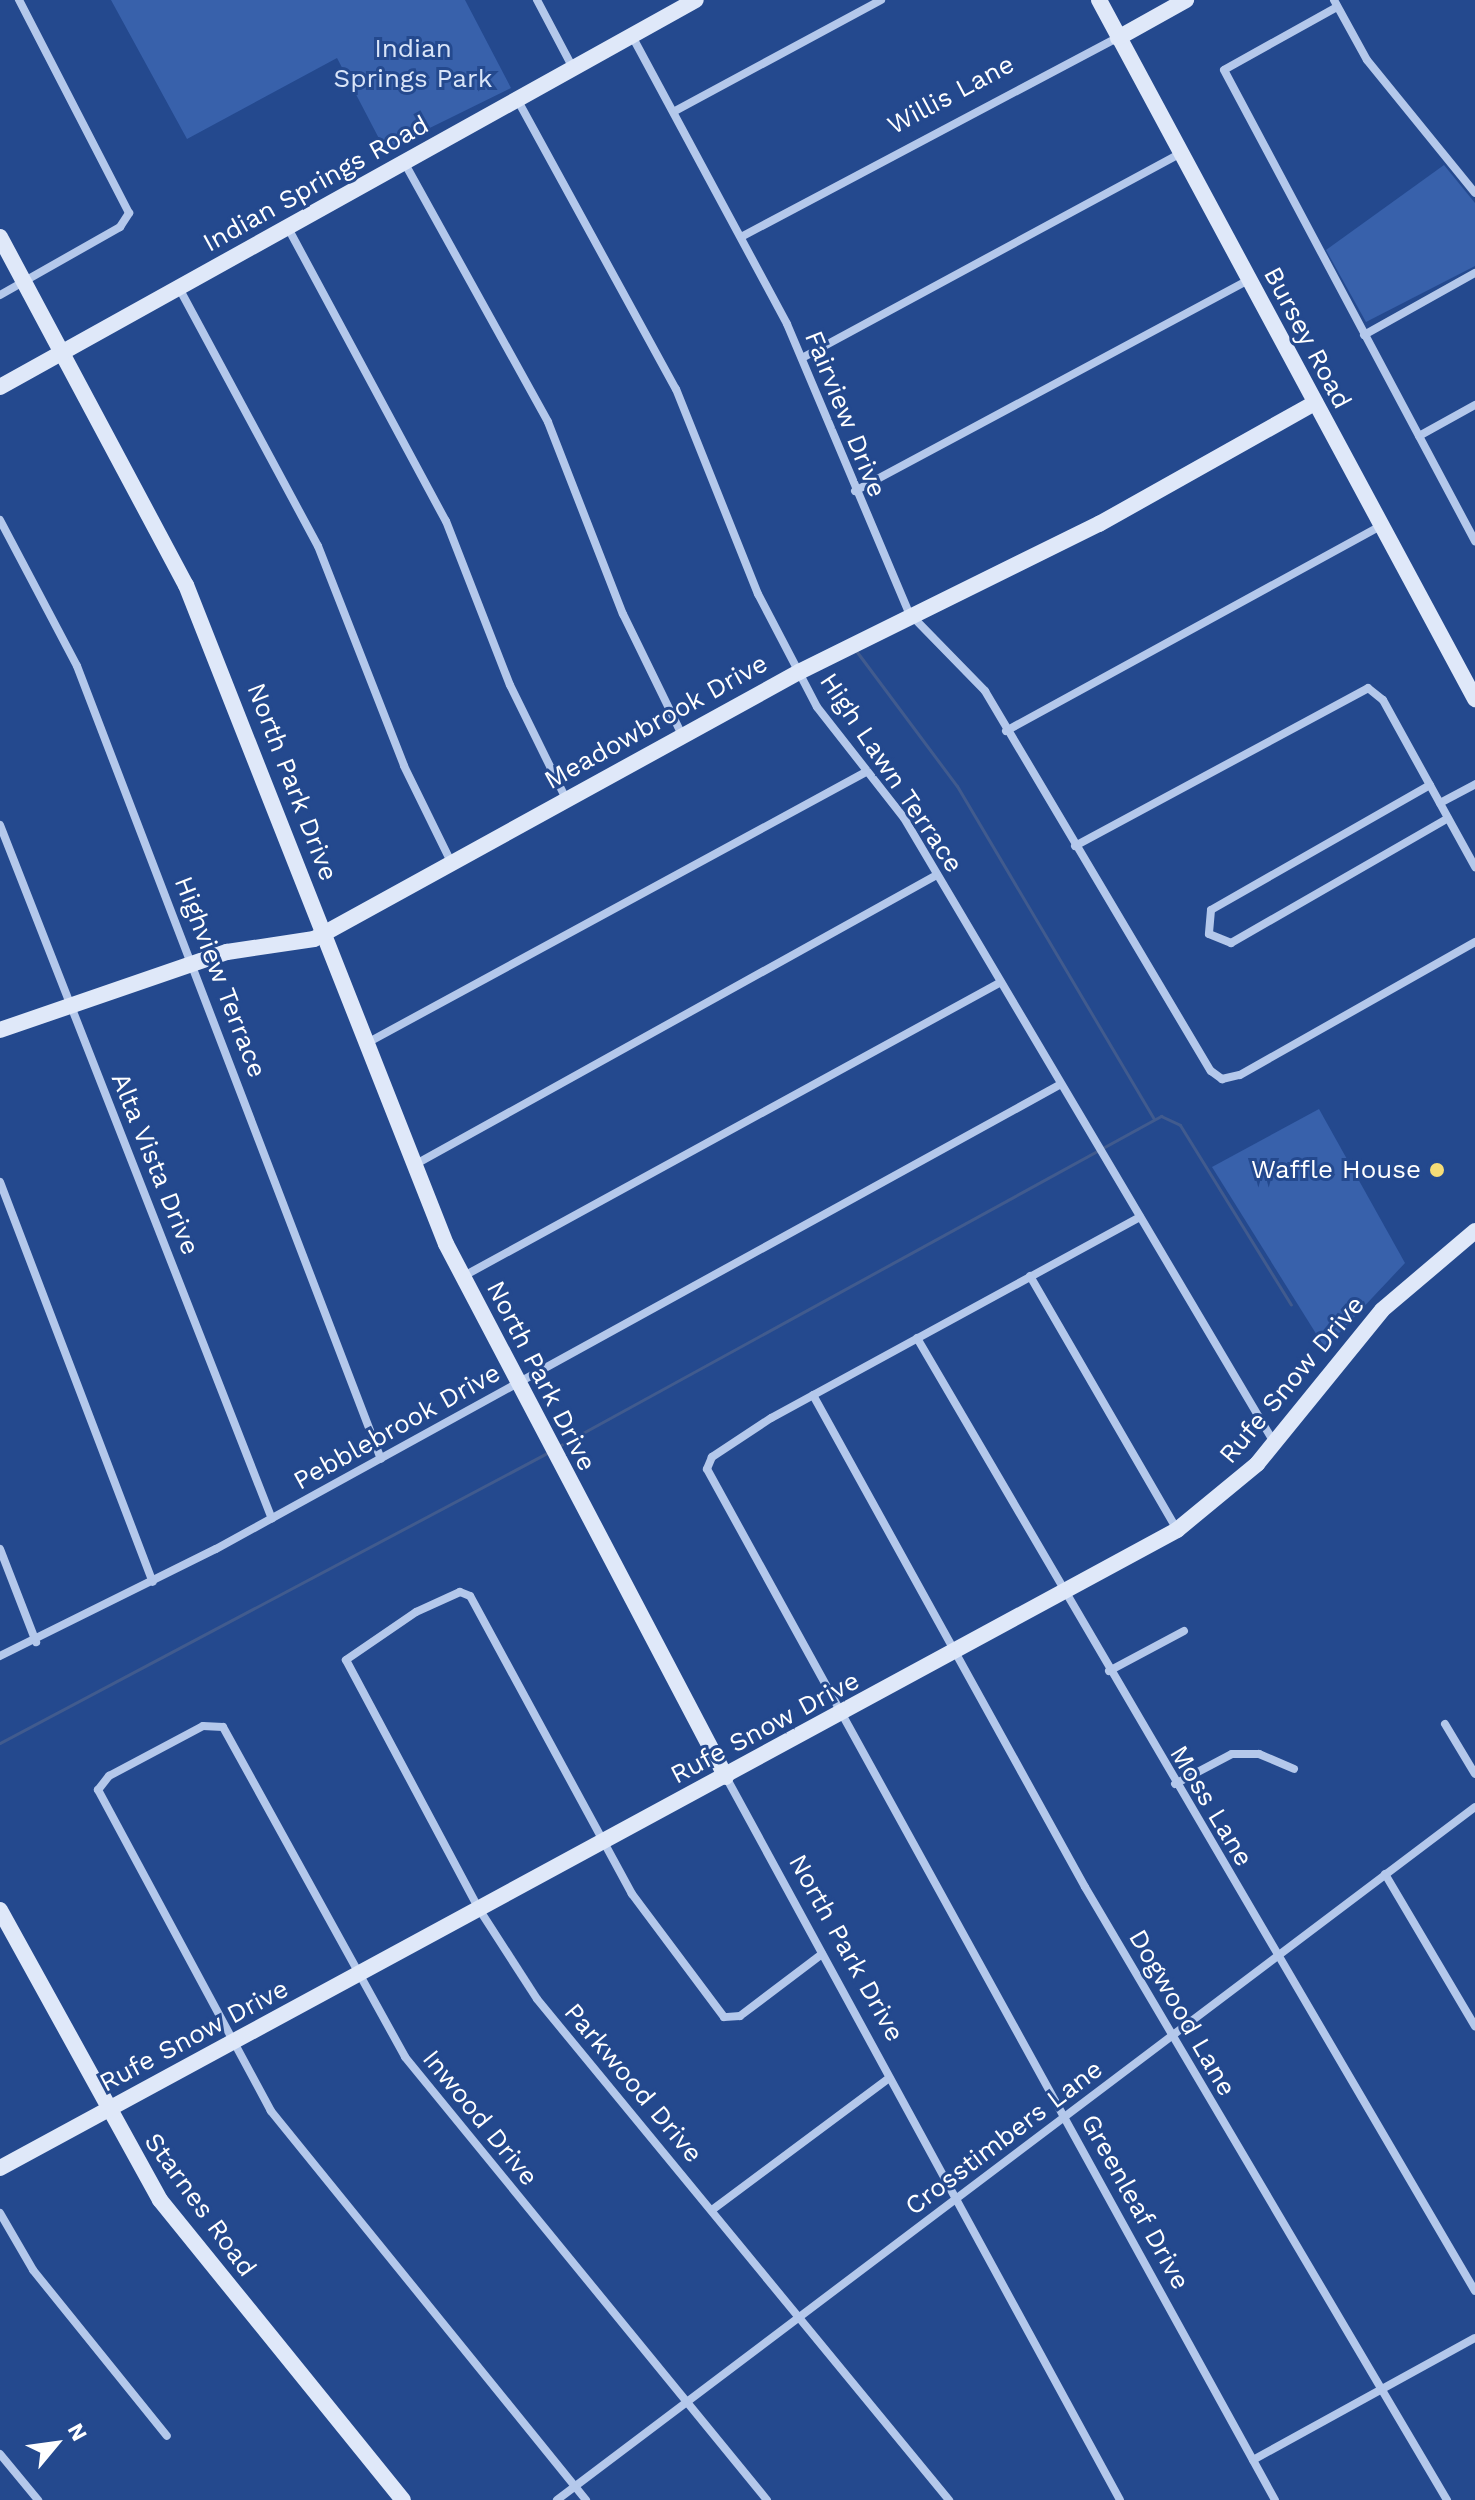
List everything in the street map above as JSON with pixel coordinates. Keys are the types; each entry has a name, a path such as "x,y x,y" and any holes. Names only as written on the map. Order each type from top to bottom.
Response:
{"street":[{"path":"0,295 120,227 129,213 19,0"},
{"path":"537,0 573,68"},
{"path":"675,111 881,0"},
{"name":"Bursey Road","path":"1099,0 1381,525 1469,674 1475,699"},
{"name":"Willis Lane","path":"741,237 1186,0"},
{"name":"Indian Springs Road","path":"0,387 632,36 685,3"},
{"path":"1475,193 1367,60 1335,4 1224,70 1475,540"},
{"name":"Fairview Drive","path":"632,36 675,111 802,358 855,491 909,613 974,677 1202,1060 1222,1079 1475,942"},
{"name":"High Lawn Terrace","path":"517,99 676,389 758,594 799,672 937,875 1276,1445"},
{"path":"802,358 1180,154"},
{"path":"404,162 548,422 623,614 682,735"},
{"path":"288,227 446,521 510,685 566,799"},
{"name":"North Park Drive","path":"0,237 186,585 366,1043 462,1277 726,1777 1120,2500"},
{"path":"1364,335 1475,273"},
{"path":"855,491 1249,280"},
{"path":"179,288 318,546 404,766 451,862"},
{"name":"Meadowbrook Drive","path":"0,1030 194,963 291,946 324,933 909,613 1099,524 1315,403"},
{"path":"1419,436 1475,405"},
{"name":"Highview Terrace","path":"0,520 77,666 194,963 381,1459"},
{"path":"1006,731 1381,525"},
{"path":"1075,846 1368,688 1383,700 1475,867"},
{"path":"366,1043 866,772"},
{"path":"1440,803 1475,784"},
{"path":"1430,785 1211,910 1209,934 1231,943 1448,818"},
{"name":"Alta Vista Drive","path":"0,825 272,1519"},
{"path":"416,1164 937,875"},
{"path":"462,1277 1001,982"},
{"name":"Pebblebrook Drive","path":"0,1656 36,1642 272,1519 1061,1084"},
{"path":"0,1182 153,1582"},
{"path":"813,1395 1140,1217"},
{"name":"Rufe Snow Drive","path":"0,2168 1066,1594 1177,1530 1276,1445 1382,1310 1475,1231"},
{"path":"1030,1276 1177,1530"},
{"name":"Moss Lane","path":"917,1338 1175,1784 1475,2291"},
{"name":"Greenleaf Drive","path":"813,1395 721,1450 707,1469 845,1713 1275,2500"},
{"name":"Dogwood Lane","path":"813,1395 1171,2035 1447,2500"},
{"path":"0,1549 36,1642"},
{"name":"Parkwood Drive","path":"602,1843 470,1596 460,1592 416,1612 350,1654 348,1665 479,1909 537,1999 949,2500"},
{"path":"1109,1671 1184,1631"},
{"name":"Inwood Drive","path":"233,2042 98,1790 101,1781 217,1724 356,1976 405,2057 767,2500"},
{"path":"1445,1724 1475,1774"},
{"path":"1175,1784 1232,1754 1259,1754 1294,1769"},
{"name":"Crosstimbers Lane","path":"557,2500 801,2320 1171,2035 1475,1807"},
{"path":"602,1843 724,2017 740,2016 822,1954"},
{"path":"1385,1874 1475,2026"},
{"name":"Starnes Road","path":"0,1910 108,2110 182,2230 403,2500"},
{"path":"233,2042 290,2139 586,2500"},
{"path":"712,2210 889,2078"},
{"path":"0,2213 50,2294 167,2436"},
{"path":"1253,2460 1475,2338"},
{"path":"0,2454 38,2500"}],"green space":[{"name":"Indian Springs Park","path":"111,0 465,0 511,88 385,150 337,58 187,139"},
{"path":"1444,165 1475,203 1475,266 1366,322 1326,250"},
{"path":"1319,1109 1405,1263 1325,1348 1212,1167"}],"waterway":[{"path":"857,652 957,786 1154,1119"},
{"path":"559,1446 1161,1116 1180,1125 1291,1305"},
{"path":"0,1743 549,1452"}],"place":[{"name":"Waffle House","path":"1437,1170"}]}
